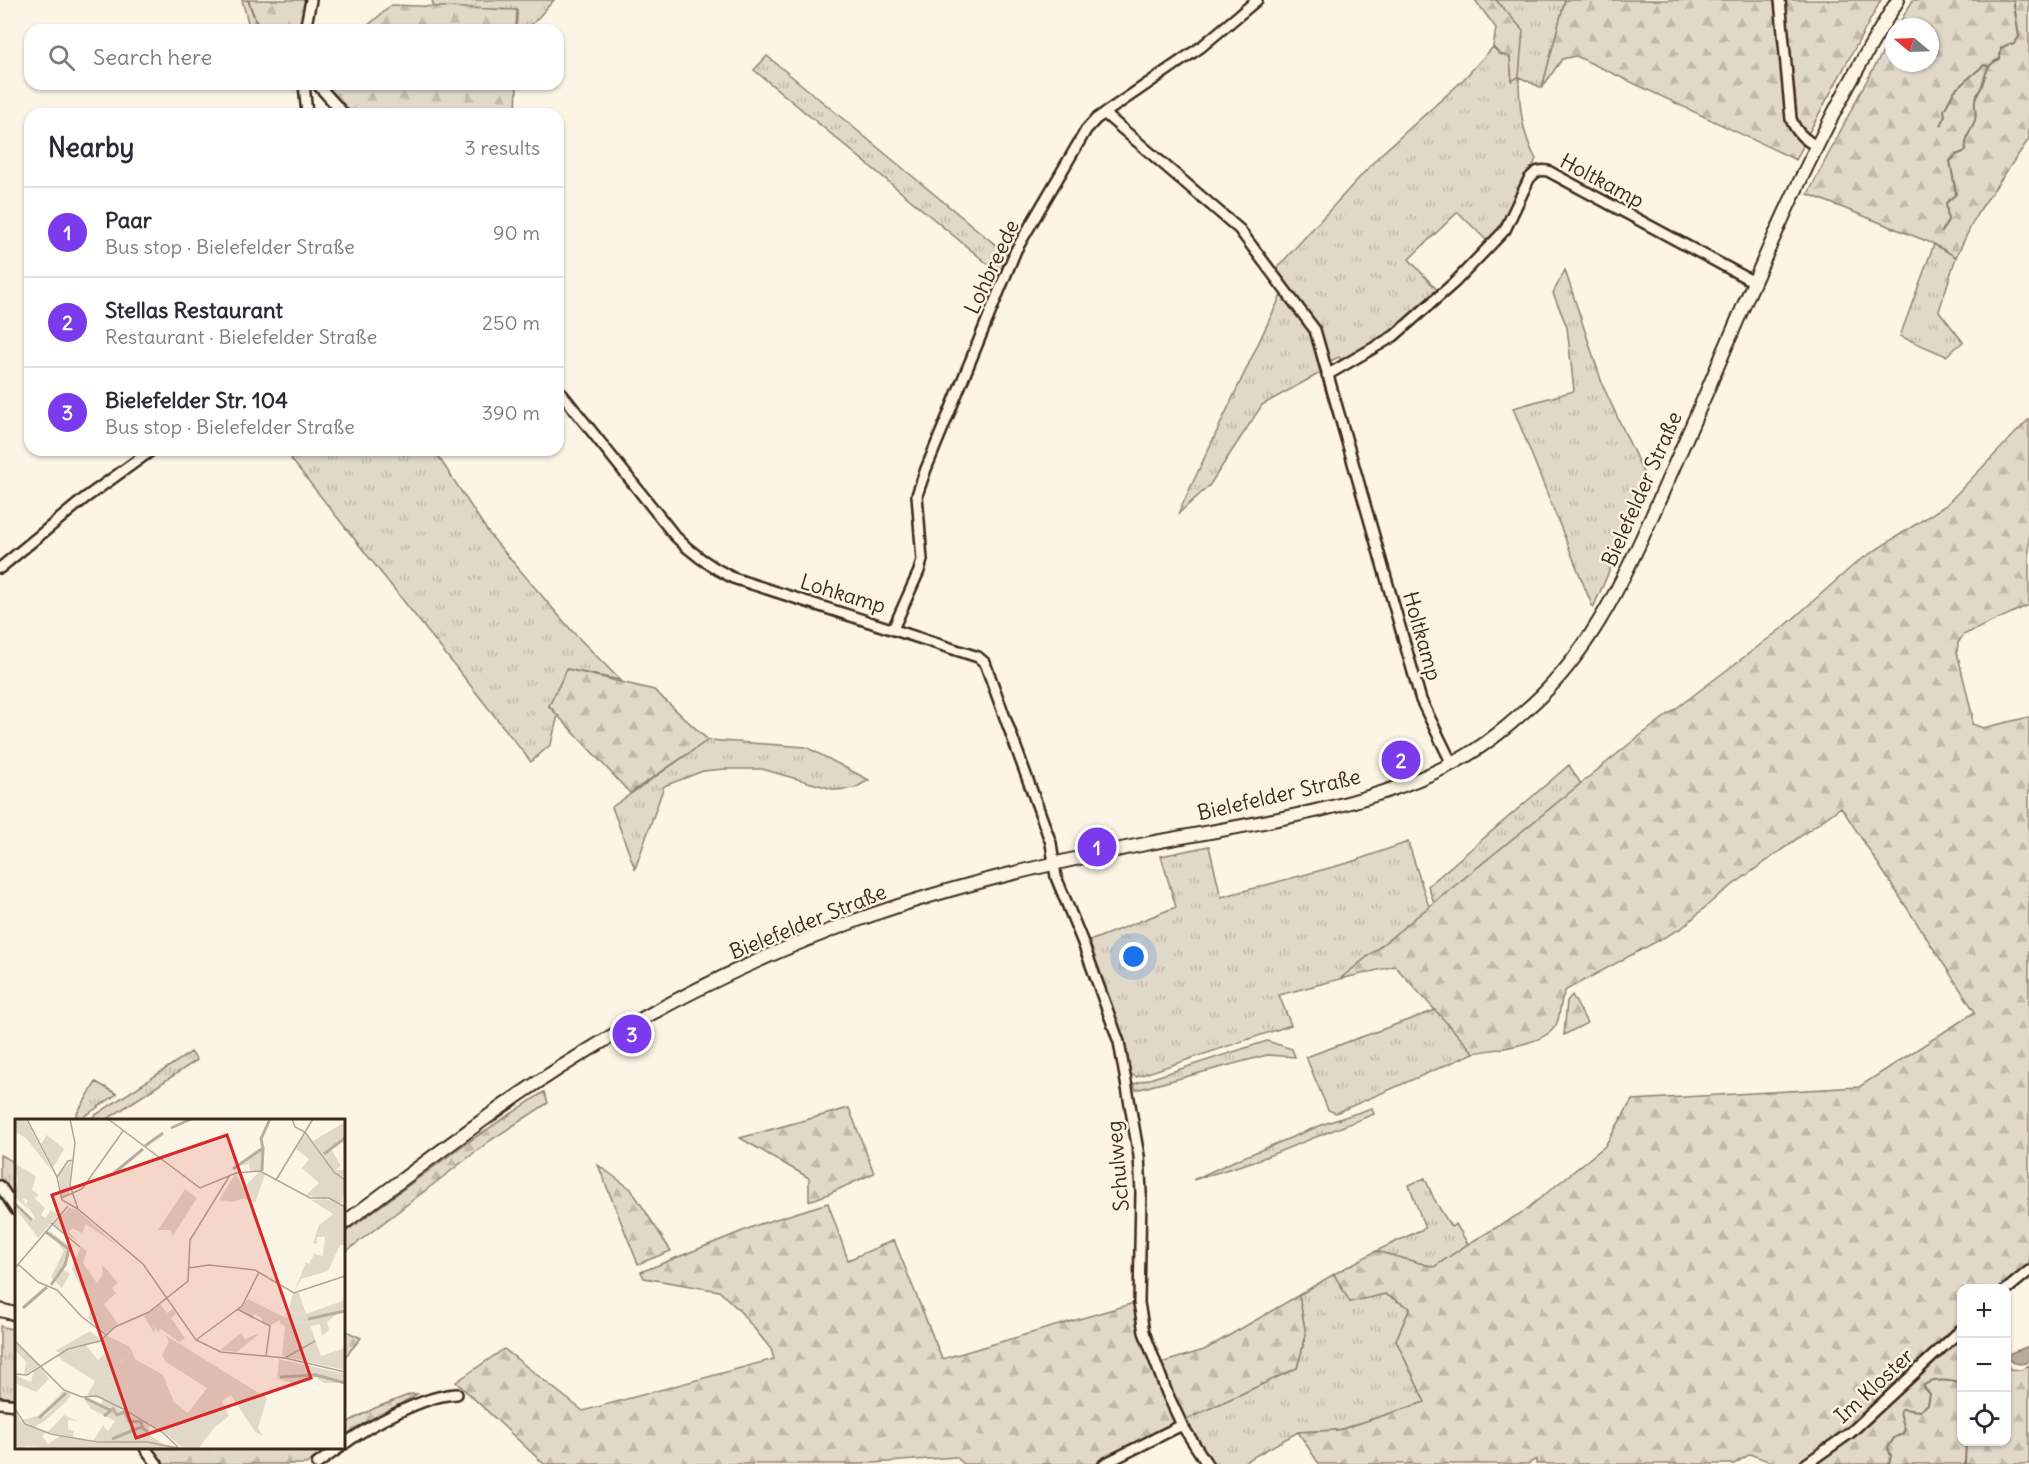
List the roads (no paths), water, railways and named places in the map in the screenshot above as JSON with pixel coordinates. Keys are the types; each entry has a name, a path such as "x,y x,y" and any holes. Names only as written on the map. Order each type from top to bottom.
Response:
{"main road":[{"name":"Bielefelder Straße","path":"345,1222 458,1138 537,1083 628,1027 749,964 861,919 976,882 1054,863 1334,807 1393,788 1452,764 1506,727 1544,694 1584,644 1609,606 1652,517 1816,146 1848,85 1898,0"},
{"path":"0,1310 15,1314"}],"street":[{"path":"305,24 311,0"},
{"name":"Lohbreede","path":"893,628 922,560 917,495 1016,250 1082,136 1096,119 1201,47 1257,0"},
{"path":"1780,0 1791,119 1796,130 1816,146"},
{"path":"305,90 306,108"},
{"path":"322,90 339,108"},
{"name":"Holtkamp","path":"1105,114 1245,236 1315,330 1421,700 1452,764"},
{"name":"Holtkamp","path":"1327,375 1394,336 1455,282 1505,230 1529,179 1533,174 1542,170 1548,171 1754,282"},
{"name":"Lohkamp","path":"564,397 675,536 686,548 703,560 734,578 893,628 978,657 985,663 1051,843 1054,863"},
{"path":"0,568 85,498 144,456"},
{"name":"Schulweg","path":"1054,863 1056,877 1119,1042 1139,1156 1141,1192 1139,1304 1144,1332 1182,1425 1207,1464"},
{"path":"0,1186 15,1208"},
{"path":"2011,1286 2029,1270"},
{"name":"Im Kloster","path":"1806,1464 1850,1433 1957,1334"},
{"path":"345,1443 400,1412 446,1394 457,1394"},
{"path":"0,1403 15,1406"},
{"path":"1104,1464 1182,1425"},
{"path":"146,1449 157,1464"},
{"path":"317,1464 338,1449"}],"waterway":[{"path":"248,0 257,24"},
{"path":"1942,232 1948,220 1946,203 1956,194 1950,161 1956,155 1966,151 1967,139 1976,117 1975,99 1989,67 2000,59 2001,48 2009,44 2013,45 2019,37 2014,0"},
{"path":"1941,126 1945,116 1944,110 1955,90 1984,65 1987,66"},
{"path":"1312,336 1324,385 1354,484"},
{"path":"1051,881 1078,943"},
{"path":"1889,1464 1891,1456 1888,1448 1894,1438 1905,1430 1900,1412 1902,1409 1920,1411 1928,1404 1930,1394 1923,1386 1927,1383 1942,1380 1957,1383"},
{"path":"1965,1464 1966,1446"}],"place":[{"name":"Stellas Restaurant","path":"1401,760"},
{"name":"Paar","path":"1097,847"},
{"name":"Bielefelder Str. 104","path":"632,1034"}]}
